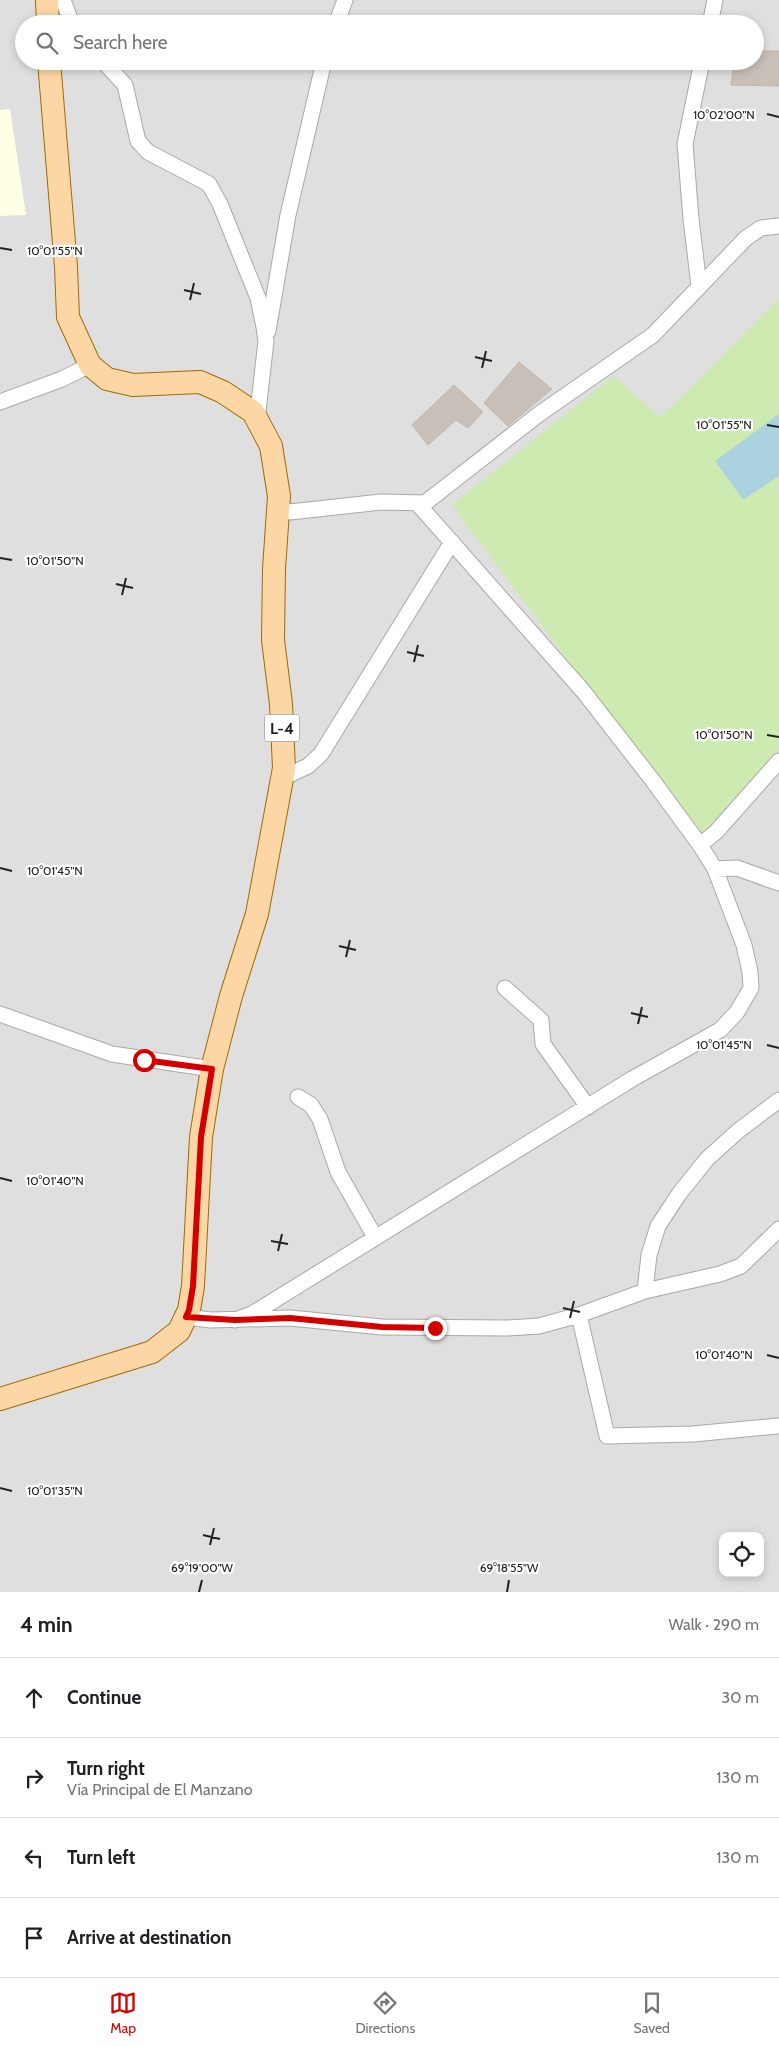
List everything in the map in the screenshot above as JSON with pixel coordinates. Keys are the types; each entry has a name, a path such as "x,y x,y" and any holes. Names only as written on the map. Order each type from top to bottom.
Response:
{"main road":[{"path":"47,0 48,15"},
{"name":"L-4","path":"0,1399 152,1352 179,1331 186,1317 193,1286 201,1137 212,1069 230,996 258,914 284,768 281,704 273,640 274,569 279,496 271,446 253,412 224,392 200,382 133,385 107,379 90,365 68,317 50,70"}],"street":[{"path":"63,0 69,15"},
{"path":"339,15 345,0"},
{"path":"712,15 716,0"},
{"path":"111,70 125,85 138,141 148,152 209,184 220,204 258,298 266,341"},
{"path":"257,420 266,341 288,214 322,70"},
{"path":"699,286 690,219 685,144 700,70"},
{"path":"279,496 279,508 290,512 381,502 426,504 539,414 653,335 746,238 761,228 779,226"},
{"path":"0,402 62,379 90,365"},
{"path":"235,1320 252,1314 632,1079 720,1030 738,1012 751,988 750,972 744,946 715,868 700,845 653,780 583,691 417,503"},
{"path":"284,768 291,774 308,766 321,754 452,542"},
{"path":"700,845 716,832 779,761"},
{"path":"715,868 737,868 779,883"},
{"path":"505,988 541,1020 543,1044 588,1107"},
{"path":"0,1014 112,1054 212,1069"},
{"path":"298,1097 311,1105 320,1118 338,1172 375,1238"},
{"path":"645,1291 650,1255 658,1226 679,1194 707,1159 738,1131 779,1100"},
{"path":"186,1317 235,1320 290,1318 382,1327 507,1328 539,1326 580,1315 645,1291 720,1274 741,1266 779,1229"},
{"path":"580,1315 607,1436 694,1434 778,1426"}],"shaded area":[{"path":"0,0 779,0 779,1592 0,1592"},
{"path":"10,109 26,215 0,216 0,110"}],"green space":[{"path":"779,298 779,758 696,844 650,770 452,505 613,376 660,417"}],"water":[{"path":"779,414 779,476 743,500 715,461"}],"building":[{"path":"764,51 779,51 779,86 731,85 733,70 764,70"},
{"path":"519,362 552,389 508,426 484,403"},
{"path":"454,385 483,412 468,428 456,420 428,445 412,425"}],"route":[{"path":"144,1060 212,1069 201,1137 193,1286 186,1317 211,1320 290,1318 382,1327 435,1328"}]}
